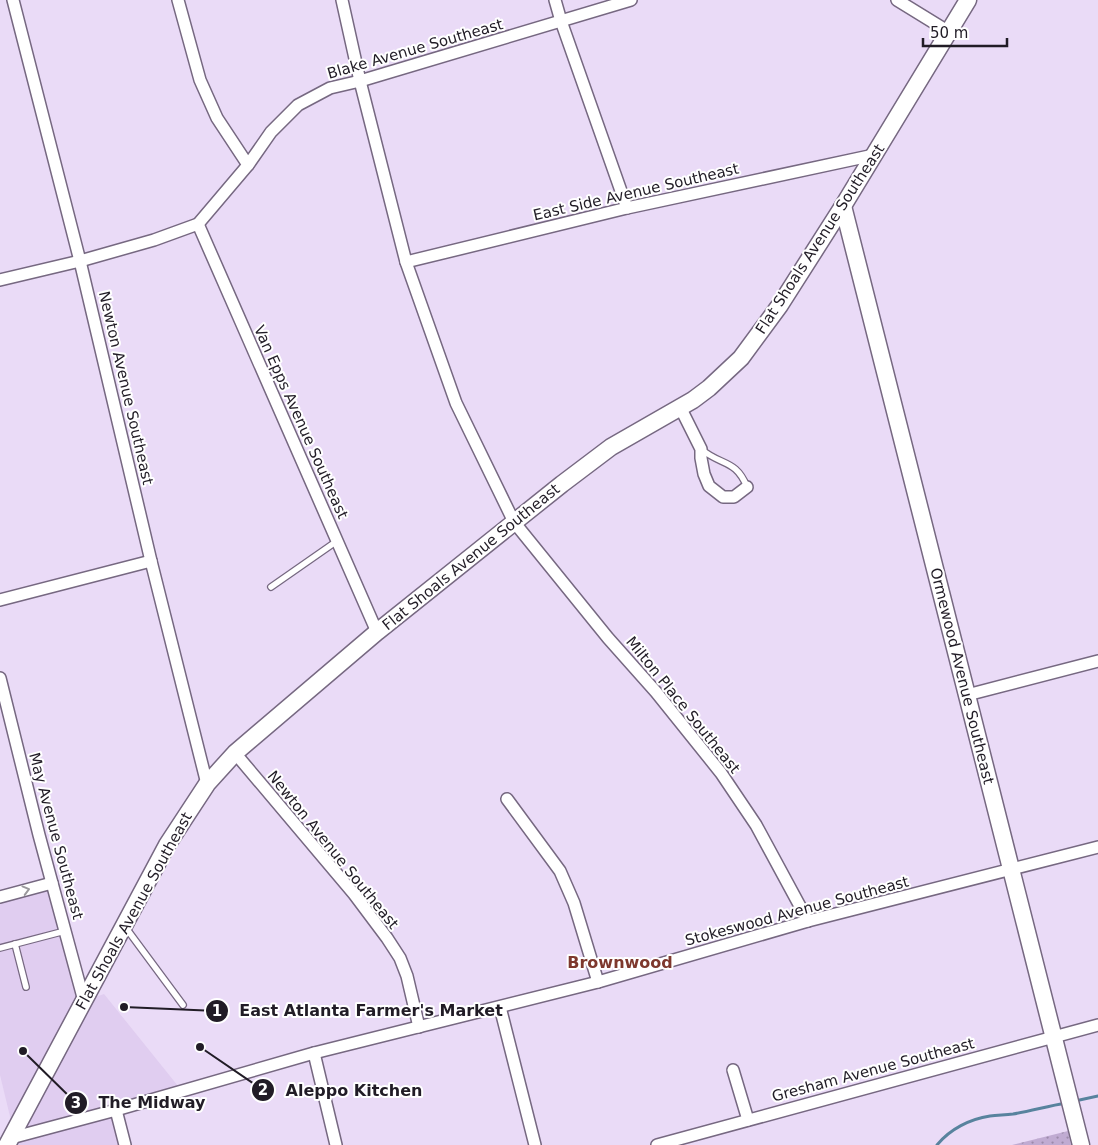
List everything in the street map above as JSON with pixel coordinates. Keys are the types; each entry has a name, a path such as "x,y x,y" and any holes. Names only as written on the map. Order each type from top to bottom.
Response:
{"street":[{"name":"Newton Avenue Southeast","path":"13,0 80,261 151,561 207,784"},
{"path":"178,0 200,80 217,118 248,165"},
{"name":"Milton Place Southeast","path":"342,0 360,81 406,262 456,403 514,522 721,773 756,825 808,921"},
{"path":"555,0 626,208"},
{"name":"Blake Avenue Southeast","path":"0,280 80,261 154,240 198,224 248,165 272,132 298,105 330,88 360,81 631,0"},
{"path":"897,0 949,32"},
{"name":"Flat Shoals Avenue Southeast","path":"9,1142 167,845 207,784 235,753 377,632 514,522 612,447 709,388 741,358 780,305 843,206 968,0"},
{"name":"East Side Avenue Southeast","path":"406,262 626,208 874,155"},
{"name":"Ormewood Avenue Southeast","path":"843,206 1081,1145"},
{"name":"Van Epps Avenue Southeast","path":"198,224 377,632"},
{"path":"680,407 701,449 701,458 709,486 723,498 734,497 747,487"},
{"path":"0,600 151,561"},
{"path":"967,695 1098,661"},
{"name":"May Avenue Southeast","path":"0,678 84,1001"},
{"name":"Newton Avenue Southeast","path":"235,753 354,894 387,938 400,958 407,976 419,1027"},
{"path":"508,799 560,871 574,903 598,982"},
{"name":"Stokeswood Avenue Southeast","path":"9,1142 314,1053 598,982 808,921 1098,847"},
{"path":"0,897 52,883"},
{"path":"500,1007 535,1145"},
{"name":"Gresham Avenue Southeast","path":"657,1145 1098,1025"},
{"path":"314,1053 336,1145"},
{"path":"733,1070 748,1120"},
{"path":"116,1110 125,1145"}],"lane":[{"path":"701,449 711,457 735,467 744,478 747,487"},
{"path":"271,587 337,541"},
{"path":"124,926 183,1005"},
{"path":"0,948 65,931"},
{"path":"15,944 26,987"}],"shaded area":[{"path":"52,883 84,1001 104,994 182,1091 116,1110 125,1145 8,1145 14,1133 0,1075 0,897"},
{"path":"1068,1131 1071,1145 1012,1145"}],"waterway":[{"path":"1075,1101 1098,1096"},
{"path":"937,1145 954,1130 975,1120 1066,1103"}],"place":[{"name":"East Atlanta Farmer's Market","path":"124,1007"},
{"name":"Aleppo Kitchen","path":"200,1047"},
{"name":"The Midway","path":"23,1051"}],"district":[{"name":"Brownwood","path":"620,962"}]}
